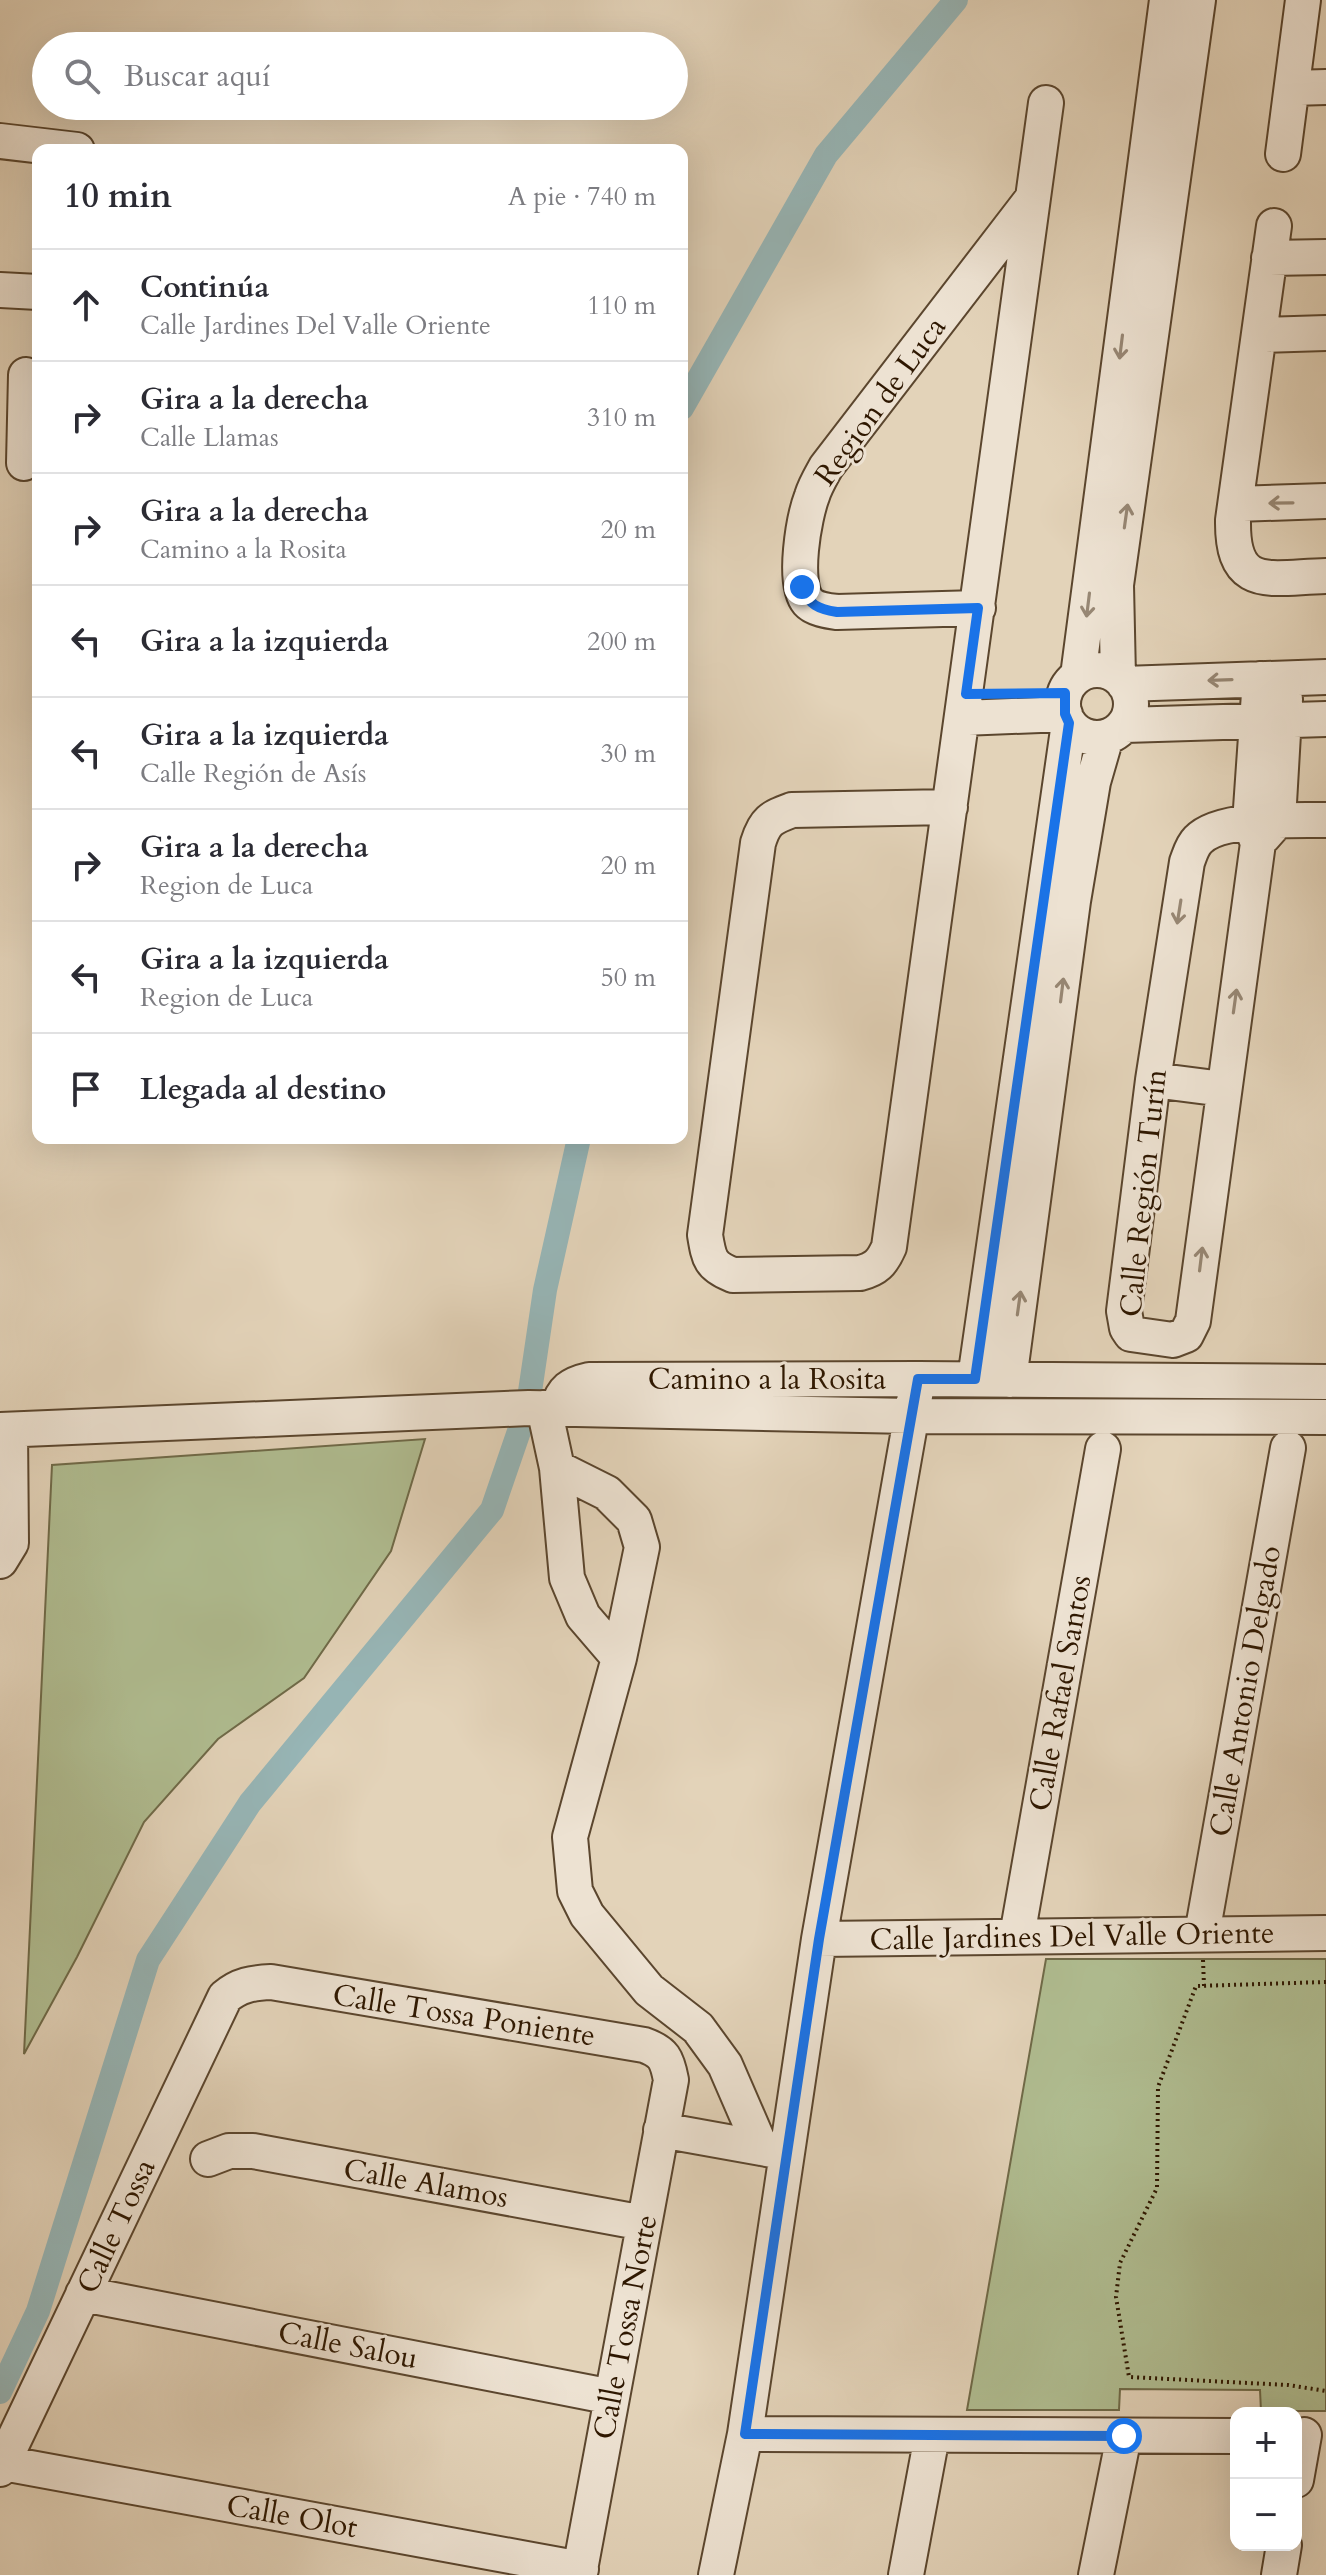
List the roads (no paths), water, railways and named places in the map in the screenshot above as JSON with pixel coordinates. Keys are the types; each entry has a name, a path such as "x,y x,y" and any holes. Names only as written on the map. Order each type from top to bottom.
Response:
{"street":[{"path":"975,1379 1039,1047 1073,901 1093,782 1115,731 1131,711 1131,697 1121,680 1116,585 1146,271 1167,0"},
{"path":"1009,1380 1069,701 1198,0"},
{"path":"1283,154 1292,88 1310,11"},
{"path":"1292,88 1326,87"},
{"name":"Region de Luca","path":"950,807 792,810 772,818 763,828 758,843 705,1235 709,1255 716,1268 733,1275 860,1273 872,1270 882,1262 889,1247 978,608 1046,103"},
{"path":"0,141 32,145"},
{"name":"Region de Luca","path":"978,608 837,612 822,610 808,603 802,587 801,571 805,517 826,467 1032,198"},
{"path":"1326,257 1272,242 1232,537 1235,554 1242,568 1250,574 1265,577 1326,576"},
{"path":"0,290 32,292"},
{"path":"1259,335 1326,333"},
{"path":"21,375 21,463"},
{"path":"1236,504 1326,501"},
{"path":"964,706 1069,701 1098,670 1121,680 1326,677"},
{"name":"Calle Región Turín","path":"1262,829 1221,827 1199,838 1187,862 1153,1080 1124,1311 1127,1328 1131,1334 1138,1336 1173,1340 1186,1335 1191,1329 1262,829 1273,678"},
{"path":"1069,701 1079,733 1092,738 1115,731 1326,719"},
{"path":"1262,829 1326,820"},
{"path":"1153,1080 1223,1089"},
{"path":"716,2575 745,2434 774,2150 819,1939 918,1379"},
{"name":"Camino a la Rosita","path":"544,1408 567,1388 589,1380 1326,1382"},
{"path":"544,1408 557,1468 567,1578 583,1616 619,1658"},
{"name":"Camino a la Rosita","path":"5,1430 544,1408 910,1416 1326,1417"},
{"path":"4,1549 5,1430"},
{"name":"Calle Antonio Delgado","path":"1202,1934 1288,1448"},
{"name":"Calle Rafael Santos","path":"1017,1936 1103,1449"},
{"path":"557,1468 607,1493 634,1520 642,1547 619,1658 570,1837 575,1891 587,1915 649,1990 698,2028 725,2065 774,2150"},
{"name":"Calle Jardines Del Valle Oriente","path":"819,1939 1326,1933"},
{"name":"Calle Tossa Poniente","path":"237,1987 271,1982 644,2045 657,2050 668,2062 671,2080"},
{"name":"Calle Tossa","path":"2,2466 225,1997 237,1987"},
{"name":"Calle Tossa Norte","path":"580,2572 671,2080"},
{"path":"661,2130 774,2150"},
{"name":"Calle Alamos","path":"208,2159 229,2151 253,2151 644,2223"},
{"name":"Calle Salou","path":"83,2294 612,2397"},
{"path":"745,2434 1230,2436"},
{"path":"1296,2479 1309,2435"},
{"path":"906,2575 932,2436"},
{"path":"1096,2575 1124,2436"},
{"name":"Calle Olot","path":"2,2466 580,2572"},
{"path":"1279,2575 1283,2551"}],"waterway":[{"path":"688,397 826,155 956,0"},
{"path":"0,2392 38,2311 148,1960 250,1803 492,1510 528,1405 545,1290 578,1144"}]}
